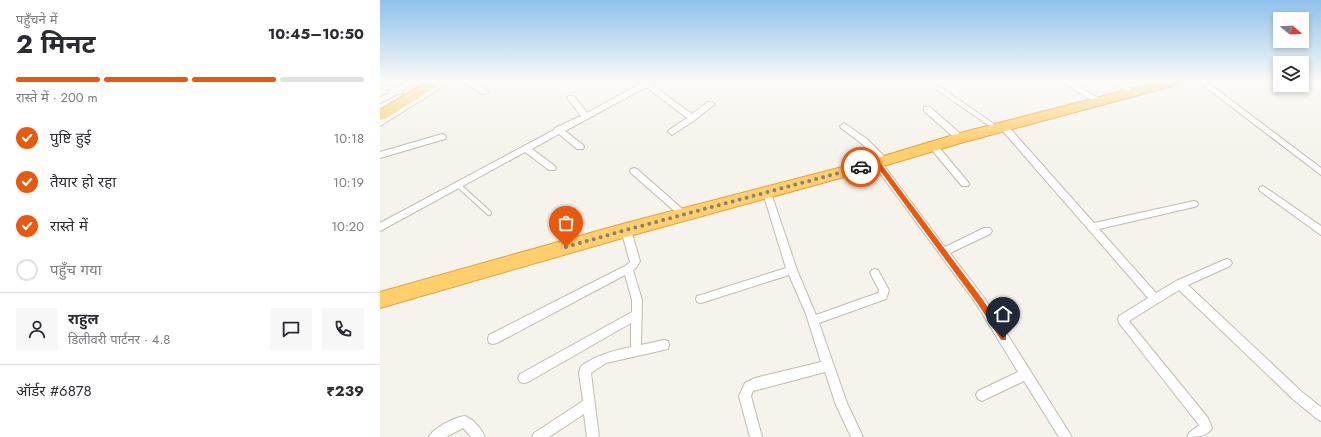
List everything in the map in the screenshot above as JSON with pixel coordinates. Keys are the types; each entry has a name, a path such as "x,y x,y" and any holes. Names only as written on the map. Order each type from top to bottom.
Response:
{"highway":[{"path":"380,116 402,102"},
{"path":"380,300 626,230 767,193 934,147 960,138 1094,102"}],"street":[{"path":"380,123 413,102"},
{"path":"574,102 585,116"},
{"path":"380,227 457,184 611,102"},
{"path":"672,102 692,118"},
{"path":"1230,102 1321,172"},
{"path":"672,132 711,104"},
{"path":"927,109 960,138"},
{"path":"844,126 867,144 981,302 1066,437"},
{"path":"1001,128 1092,227 1156,300"},
{"path":"558,130 580,147"},
{"path":"380,155 442,137"},
{"path":"934,147 965,184"},
{"path":"525,148 552,168"},
{"path":"634,171 684,215"},
{"path":"1263,189 1321,231"},
{"path":"767,193 792,270 813,321 842,406 857,437"},
{"path":"1092,227 1194,204"},
{"path":"494,339 633,265 634,261 626,230"},
{"path":"944,252 987,231"},
{"path":"1193,437 1206,428 1204,422 1123,321 1123,318 1156,300 1180,284 1227,263"},
{"path":"628,269 637,300 636,351"},
{"path":"701,299 792,270"},
{"path":"813,321 882,296 884,290 875,273"},
{"path":"1180,284 1298,396 1321,415"},
{"path":"524,378 637,314"},
{"path":"593,437 585,374 586,368 605,358 664,345"},
{"path":"756,437 745,396 749,387 755,384 828,366"},
{"path":"982,395 1026,374"},
{"path":"538,437 589,404"},
{"path":"435,437 458,423 464,422 479,437"}],"lane":[{"path":"961,102 1001,128"},
{"path":"457,184 489,213"}],"way so far":[{"path":"566,247 861,167"}],"route":[{"path":"861,167 877,163 981,302 1003,338"}]}
